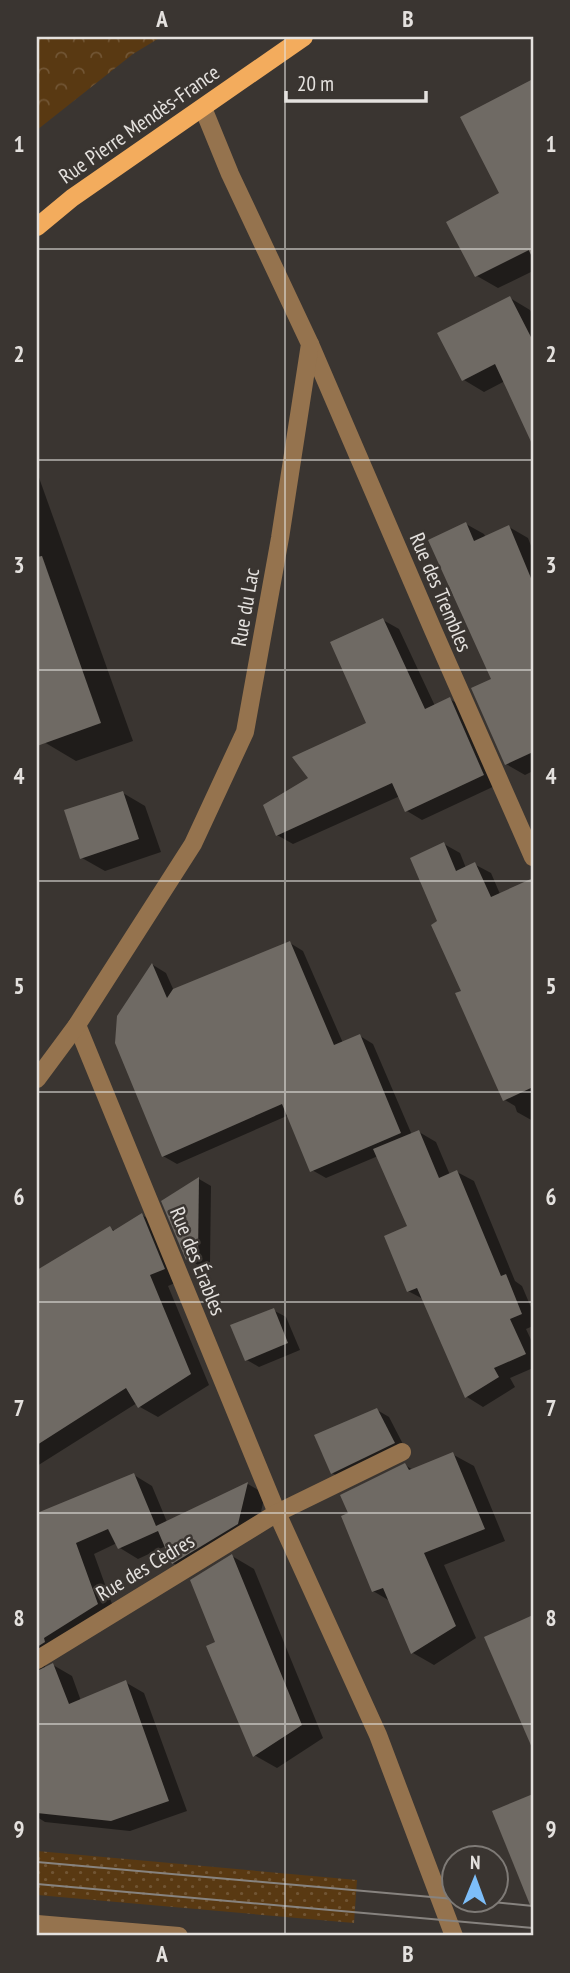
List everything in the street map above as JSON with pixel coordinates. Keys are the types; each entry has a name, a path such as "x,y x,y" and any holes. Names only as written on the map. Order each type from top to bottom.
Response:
{"main road":[{"name":"Rue Pierre Mendès-France","path":"37,227 72,198 304,37"}],"street":[{"path":"203,108 230,174 310,344"},
{"name":"Rue des Trembles","path":"310,344 533,857"},
{"name":"Rue du Lac","path":"37,1079 77,1025 194,844 245,732 280,538 310,344"},
{"name":"Rue des Érables","path":"77,1025 277,1513 378,1735 454,1936"},
{"path":"277,1513 402,1452"},
{"name":"Rue des Cèdres","path":"37,1660 277,1513"},
{"path":"37,1924 179,1936"}],"green space":[{"path":"37,37 161,37 133,54 37,130"},
{"path":"37,1851 357,1880 354,1923 37,1895"}],"building":[{"path":"533,79 533,259 529,250 475,277 446,222 499,193 460,117"},
{"path":"510,296 533,341 533,446 495,364 462,381 437,333"},
{"path":"466,522 474,541 509,525 533,583 533,752 505,765 471,688 491,679 428,540"},
{"path":"42,556 101,723 37,746 37,557"},
{"path":"383,618 425,709 450,697 484,775 405,812 392,783 276,836 263,805 308,778 292,757 366,723 330,642"},
{"path":"123,791 139,839 80,859 64,810"},
{"path":"444,842 456,871 475,862 491,897 533,878 533,1087 503,1101 455,993 461,991 431,925 437,921 410,858"},
{"path":"290,941 334,1045 360,1034 401,1133 310,1172 282,1104 162,1157 115,1043 117,1016 152,963 167,998 173,989"},
{"path":"419,1130 439,1178 457,1170 501,1276 506,1274 522,1314 510,1319 526,1354 494,1368 499,1377 465,1398 417,1288 407,1292 384,1236 407,1226 373,1149"},
{"path":"199,1177 198,1255 186,1260 161,1201"},
{"path":"142,1213 165,1269 150,1275 191,1374 138,1408 126,1388 37,1445 37,1270 110,1226 113,1231"},
{"path":"274,1308 288,1343 245,1361 230,1325"},
{"path":"377,1408 395,1443 331,1474 314,1435"},
{"path":"453,1452 485,1529 424,1553 456,1626 411,1654 383,1588 372,1592 341,1516 348,1513 340,1495 405,1463 409,1470"},
{"path":"134,1473 156,1526 248,1482 238,1524 172,1564 158,1531 118,1549 108,1529 76,1543 98,1604 44,1638 45,1642 37,1647 37,1513"},
{"path":"232,1554 302,1725 253,1757 206,1646 215,1642 190,1580"},
{"path":"533,1615 533,1750 484,1637"},
{"path":"53,1663 69,1704 126,1680 169,1801 111,1821 37,1813 37,1671"},
{"path":"533,1794 532,1910 510,1856 510,1843 505,1843 492,1811"}],"tram line":[{"path":"37,1862 440,1898"},
{"path":"37,1884 533,1928"},
{"path":"510,1904 533,1906"}]}
